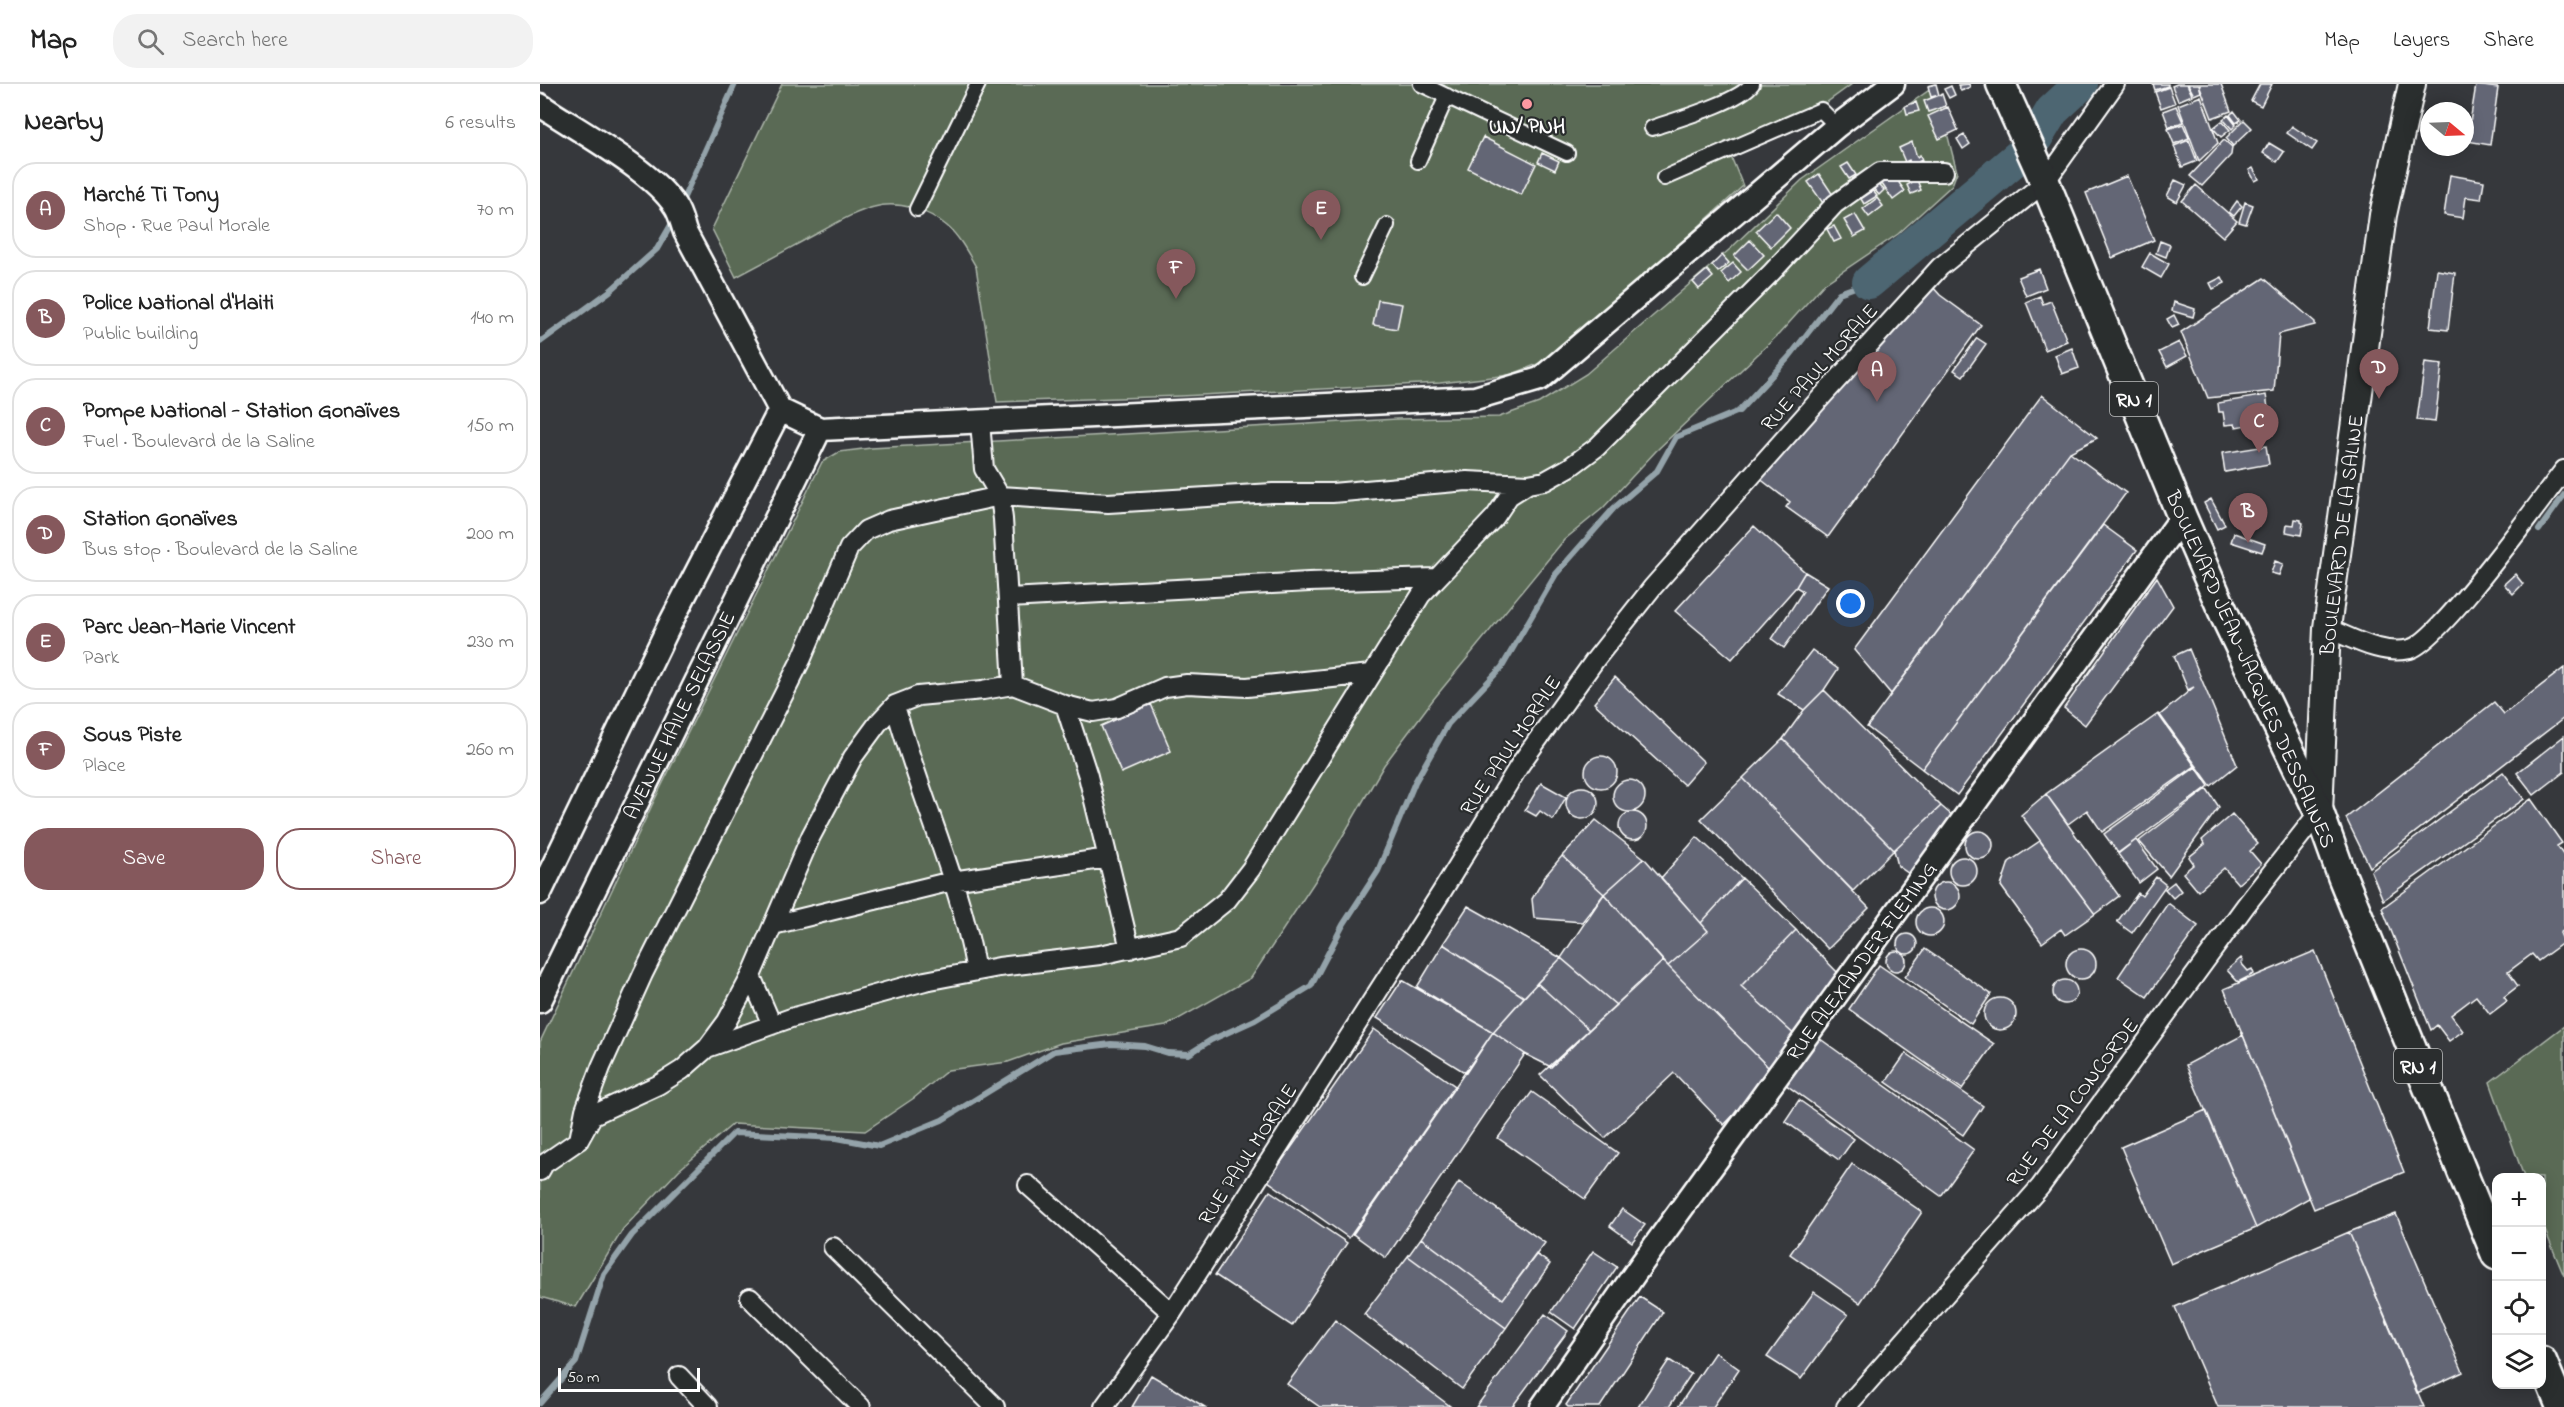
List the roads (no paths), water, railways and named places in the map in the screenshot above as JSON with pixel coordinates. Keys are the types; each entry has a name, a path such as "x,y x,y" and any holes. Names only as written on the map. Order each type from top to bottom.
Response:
{"main road":[{"name":"BOULEVARD JEAN-JACQUES DESSALINES","path":"2001,84 2046,182 2182,517 2225,616 2319,812 2346,887 2492,1245"},
{"name":"BOULEVARD DE LA SALINE","path":"2319,812 2327,628 2383,215 2412,84"},
{"path":"2546,1372 2561,1407"}],"street":[{"path":"917,209 978,84"},
{"path":"1421,84 1567,153"},
{"path":"1652,128 1737,96 1747,91 1752,84"},
{"path":"540,105 637,169 659,187 677,208 685,232 780,410 820,429 1475,398 1540,379 1837,126 1893,84"},
{"name":"RUE PAUL MORALE","path":"1104,1407 1172,1313 1441,893 1521,762 1595,660 1652,588 1940,267 2046,182 2115,84"},
{"path":"1418,161 1448,96"},
{"path":"1665,178 1821,110 1837,126"},
{"path":"579,1140 585,1110 600,1067 643,974 802,658 849,548 866,530 889,519 1000,496 1108,503 1273,493 1332,493 1467,481 1528,484 1545,480 1570,467 1597,447 1772,272 1835,204 1880,172 1944,172"},
{"path":"1362,277 1387,225"},
{"path":"540,893 670,624 780,410"},
{"path":"980,422 984,469 1000,496 1013,685"},
{"name":"AVENUE HAILE SELASSIE","path":"540,1001 820,429"},
{"path":"2327,628 2383,650 2409,649 2422,643 2448,618 2564,470"},
{"path":"707,1048 772,1025 925,981 975,971 1100,956 1181,937 1227,900 1251,869 1421,595 1495,517 1509,496 1528,484"},
{"name":"RUE ALEXANDER FLEMING","path":"1542,1407 1661,1237 2182,517"},
{"path":"1008,598 1309,582 1436,578"},
{"path":"540,1171 544,1164 579,1140 593,1115 658,1085 682,1070 707,1048 727,1021 751,976 811,836 853,757 878,723 895,705 918,696 1013,685 1065,705 1094,712 1117,708 1164,687 1187,684 1247,687 1371,674"},
{"path":"895,705 908,753 966,922 975,971"},
{"path":"1065,705 1088,776 1130,949"},
{"name":"RUE DE LA CONCORDE","path":"1846,1407 2040,1187 2246,905 2319,812"},
{"path":"773,926 952,881 1108,858"},
{"path":"751,976 772,1025"},
{"path":"1028,1185 1172,1313"},
{"path":"833,1247 994,1407"},
{"path":"750,1298 861,1407"},
{"path":"679,1376 708,1407"}],"waterway":[{"path":"680,206 735,84"},
{"path":"1869,282 2031,146 2052,111 2081,84"},
{"path":"540,342 610,291 657,249 675,218"},
{"path":"540,1403 576,1362 604,1274 632,1235 734,1133 837,1138 879,1146 942,1120 1054,1051 1111,1044 1145,1046 1168,1053 1189,1054 1211,1040 1255,1020 1311,986 1343,925 1378,871 1415,782 1448,724 1502,667 1556,574 1614,508 1657,471 1676,437 1739,411 1789,357 1839,293 1869,282"},
{"path":"2539,530 2564,495"}],"place":[{"name":"UN/ PNH","path":"1527,104"},
{"name":"Parc Jean-Marie Vincent","path":"1321,240"},
{"name":"Sous Piste","path":"1176,299"},
{"name":"Station Gonaïves","path":"2379,399"},
{"name":"Marché Ti Tony","path":"1877,402"},
{"name":"Pompe National - Station Gonaïves","path":"2259,453"},
{"name":"Police National d'Haiti","path":"2248,543"}]}
